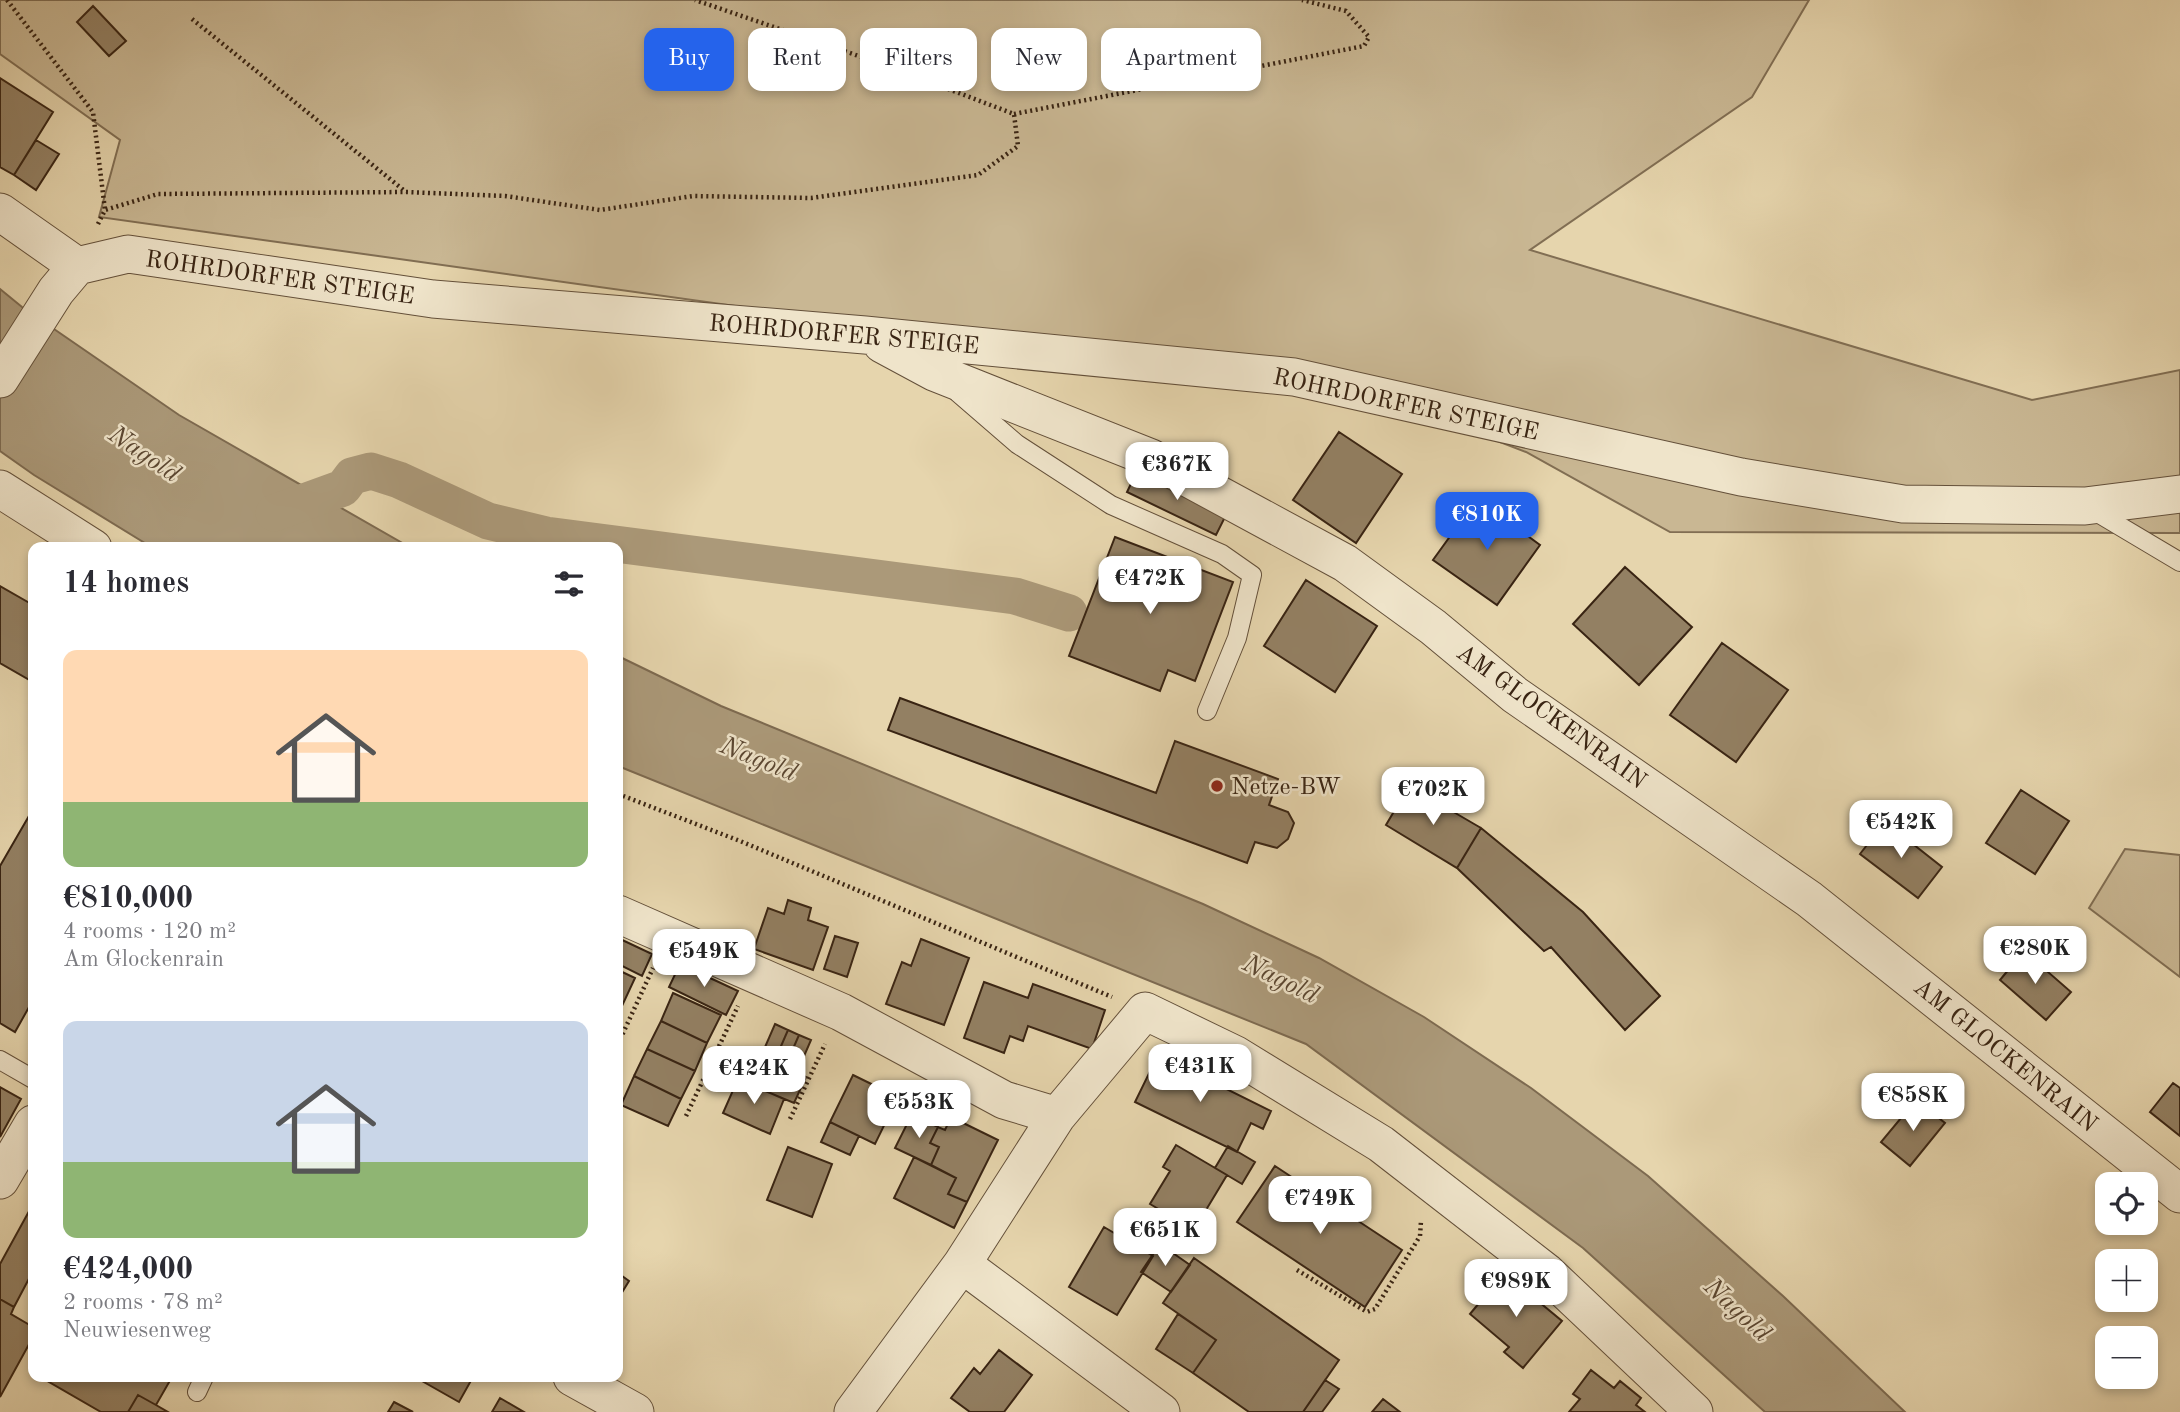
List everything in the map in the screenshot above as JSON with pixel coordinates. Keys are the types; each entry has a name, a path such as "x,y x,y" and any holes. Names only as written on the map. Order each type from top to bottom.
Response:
{"street":[{"path":"0,212 66,278 0,379"},
{"name":"ROHRDORFER STEIGE","path":"66,278 128,254 433,299 865,335 1294,377 1741,477 1903,504 2085,506 2180,494"},
{"name":"AM GLOCKENRAIN","path":"865,335 934,372 1151,458 1345,563 1433,627 1515,695 1809,899 2180,1194"},
{"path":"0,489 84,542"},
{"path":"623,916 841,1012 1004,1100 1056,1116"},
{"path":"852,1412 962,1264 1056,1116 1145,1011 1236,1055 1381,1144 1546,1272 1694,1412"},
{"path":"0,1180 28,1132"},
{"path":"962,1264 1161,1412"},
{"path":"581,1382 635,1412"}],"lane":[{"path":"934,372 1017,444 1111,505 1222,554 1252,575 1237,638 1207,711"},
{"path":"2085,506 2180,562"},
{"path":"0,1060 28,1076"}],"path":[{"path":"7,0 93,112 105,210 66,278"},
{"path":"695,0 888,66 1014,114 1364,46 1370,37 1346,11 1302,0"},
{"path":"192,19 406,192"},
{"path":"105,210 158,194 406,192 505,196 600,210 693,196 811,198 978,175 1018,146 1014,114"},
{"path":"623,796 740,841 1145,1011"},
{"path":"623,1033 668,936"},
{"path":"686,1116 753,974"},
{"path":"790,1119 841,1012"},
{"path":"1297,1270 1367,1312 1375,1309 1420,1236 1421,1209 1434,1184"}],"shaded area":[{"path":"0,0 1809,0 1752,97 1530,250 2032,400 2180,370 2180,533 1670,532 1526,452 1339,380 965,338 99,217 120,140 0,54"},
{"path":"2125,849 2180,855 2180,977 2089,908"}],"water":[{"name":"Nagold","path":"0,289 179,415 401,542 143,542 0,451"},
{"name":"Nagold","path":"623,658 721,706 1203,904 1319,958 1424,1017 1531,1088 1648,1176 1783,1296 1905,1412 1765,1412 1583,1248 1306,1044 623,768"}],"building":[{"path":"93,6 126,41 109,56 77,22"},
{"path":"0,78 53,112 14,175 0,167"},
{"path":"36,140 59,154 36,190 14,175"},
{"path":"1339,432 1402,474 1356,543 1293,500"},
{"path":"1138,469 1227,513 1216,535 1127,492"},
{"path":"1477,499 1540,545 1497,605 1433,560"},
{"path":"1115,537 1233,582 1195,681 1168,670 1160,691 1069,656"},
{"path":"1625,567 1692,627 1639,685 1573,624"},
{"path":"1306,580 1377,626 1335,692 1264,646"},
{"path":"0,586 28,602 28,679 0,663"},
{"path":"1722,643 1788,690 1736,762 1670,715"},
{"name":"Netze-BW","path":"900,698 1156,793 1175,741 1278,779 1269,805 1288,812 1294,823 1288,839 1277,848 1255,842 1247,863 888,730"},
{"path":"1409,786 1481,828 1457,868 1386,825"},
{"path":"2021,790 2069,821 2035,874 1986,843"},
{"path":"28,818 28,1009 15,1032 0,1023 0,866"},
{"path":"1885,822 1942,867 1918,898 1860,854"},
{"path":"1481,828 1583,912 1660,996 1625,1030 1551,947 1544,951 1457,868"},
{"path":"788,900 811,908 808,920 828,927 813,970 754,949 768,908 784,914"},
{"path":"835,936 858,943 847,977 824,969"},
{"path":"921,939 969,958 944,1025 886,1004 902,962 911,966"},
{"path":"623,940 652,954 642,976 623,966"},
{"path":"2024,951 2071,992 2046,1020 2000,980"},
{"path":"680,964 738,991 726,1015 669,987"},
{"path":"623,972 635,978 623,1004"},
{"path":"984,982 1028,998 1033,984 1105,1010 1092,1049 1028,1026 1023,1041 1010,1036 1004,1053 964,1038"},
{"path":"673,993 721,1015 707,1043 661,1021"},
{"path":"661,1021 707,1043 695,1071 647,1049"},
{"path":"775,1024 788,1030 775,1060 762,1054"},
{"path":"788,1030 799,1035 786,1065 775,1060"},
{"path":"799,1035 811,1040 798,1070 786,1065"},
{"path":"647,1049 695,1071 681,1099 634,1076"},
{"path":"756,1052 798,1070 797,1073 806,1077 794,1103 744,1082"},
{"path":"1158,1055 1271,1111 1263,1129 1251,1123 1237,1152 1135,1102"},
{"path":"853,1075 898,1097 875,1144 830,1122"},
{"path":"634,1076 681,1099 668,1126 623,1106"},
{"path":"738,1079 784,1099 770,1134 723,1113"},
{"path":"2173,1083 2180,1088 2180,1136 2150,1112"},
{"path":"0,1087 21,1099 0,1137"},
{"path":"1916,1100 1945,1123 1910,1166 1881,1142"},
{"path":"912,1114 938,1127 930,1143 939,1147 931,1165 895,1148"},
{"path":"951,1117 998,1140 967,1202 948,1194 956,1178 931,1165 939,1147 930,1143 938,1127 945,1130"},
{"path":"830,1122 859,1136 850,1155 821,1142"},
{"path":"1176,1145 1227,1175 1194,1230 1150,1204 1170,1171 1163,1167"},
{"path":"1228,1146 1255,1162 1242,1184 1215,1168"},
{"path":"788,1147 832,1164 812,1217 767,1200"},
{"path":"914,1157 956,1178 948,1194 967,1202 954,1228 894,1198"},
{"path":"1275,1166 1402,1250 1365,1307 1237,1222"},
{"path":"28,1213 28,1280 14,1307 0,1299 0,1264"},
{"path":"1104,1227 1153,1256 1117,1315 1069,1287"},
{"path":"1160,1244 1190,1265 1171,1292 1141,1272"},
{"path":"1194,1258 1339,1360 1303,1412 1249,1412 1193,1373 1216,1340 1163,1303"},
{"path":"1504,1273 1562,1321 1523,1368 1504,1352 1509,1347 1470,1314"},
{"path":"623,1277 629,1281 623,1291"},
{"path":"0,1299 14,1307 11,1314 28,1324 28,1346 0,1397"},
{"path":"1178,1314 1216,1340 1193,1373 1156,1349"},
{"path":"999,1350 1032,1375 1004,1412 970,1412 951,1398 974,1368 980,1374"},
{"path":"1591,1370 1614,1388 1620,1381 1641,1398 1636,1405 1645,1412 1569,1412 1580,1399 1573,1394"},
{"path":"1325,1380 1339,1389 1322,1412 1303,1412"},
{"path":"49,1382 169,1382 156,1405 138,1395 128,1412 101,1412"},
{"path":"424,1382 470,1382 459,1402"},
{"path":"138,1395 156,1405 168,1412 128,1412"},
{"path":"500,1398 524,1412 492,1412"},
{"path":"1383,1399 1400,1412 1372,1412"},
{"path":"394,1402 413,1412 388,1412"}],"waterway":[{"path":"274,513 343,488 352,476 371,471 399,480 488,521 546,535 600,542"},
{"path":"623,545 1015,596 1069,613"}],"place":[{"name":"Netze-BW","path":"1217,786"}]}
